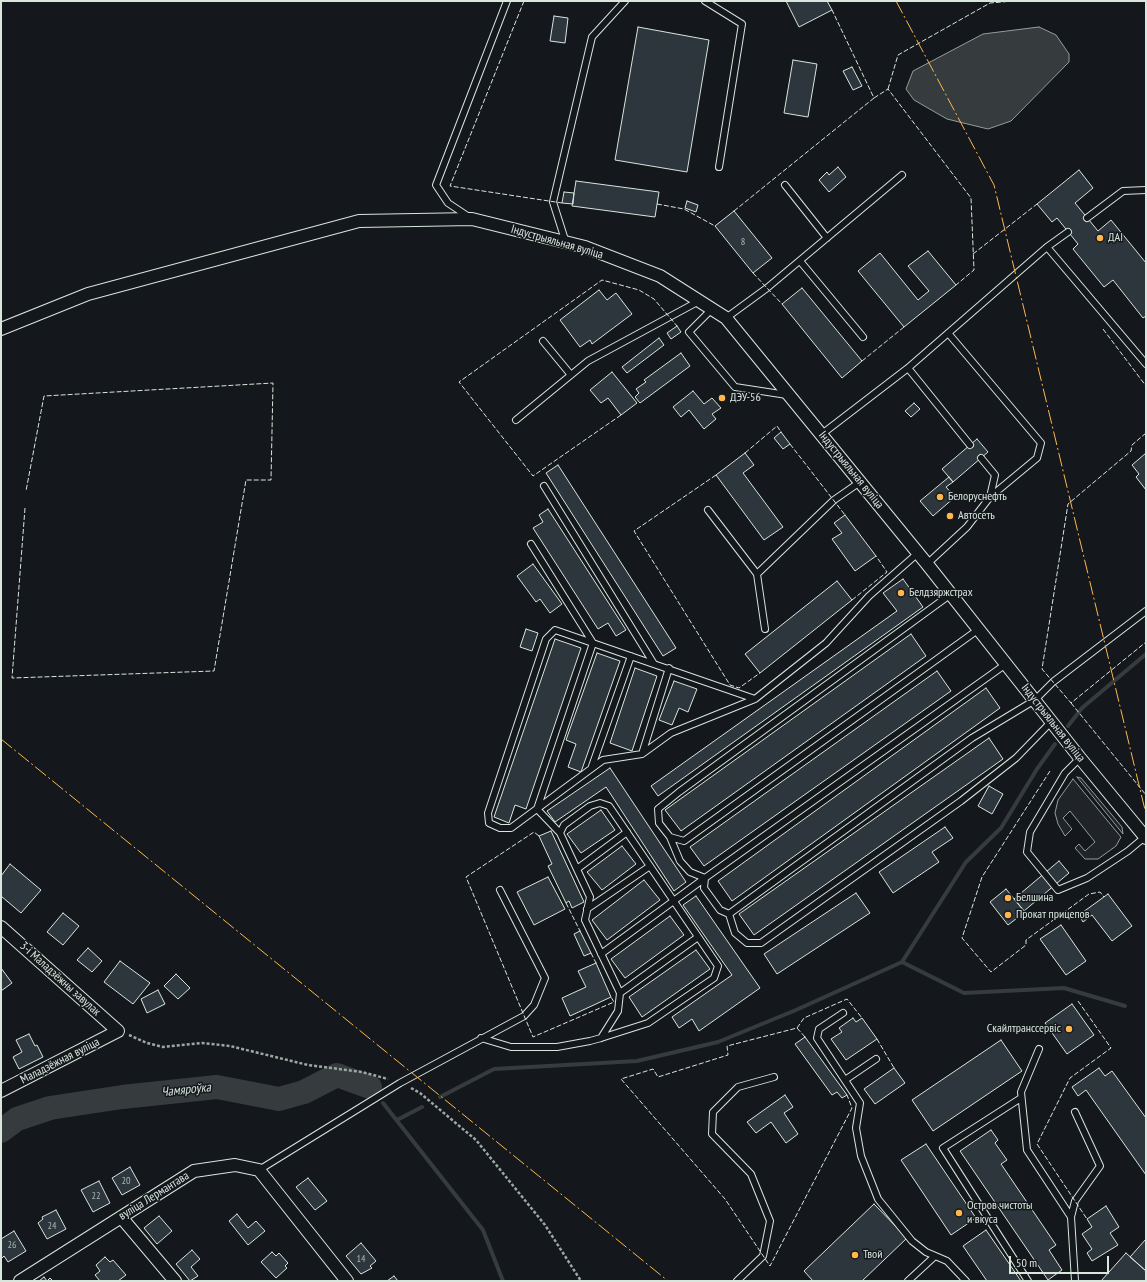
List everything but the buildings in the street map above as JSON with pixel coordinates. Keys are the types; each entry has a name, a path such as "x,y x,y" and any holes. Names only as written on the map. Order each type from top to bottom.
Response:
{"street":[{"name":"Індустрыяльная вуліца","path":"1,329 88,294 358,221 472,219 585,247 660,276 726,318 822,434 951,594 1051,722 1146,837"},
{"name":"3-і Маладзёжны завулак","path":"1,927 118,1031"},
{"name":"Маладзёжная вуліца","path":"1,1092 118,1031"},
{"name":"вуліца Лермантава","path":"20,1281 194,1171 235,1164 259,1170"},
{"path":"259,1170 347,1281"},
{"path":"121,1217 175,1281"}],"lane":[{"path":"472,219 448,203 436,185 507,1"},
{"path":"566,243 553,202 592,37 625,1"},
{"path":"705,1 742,24 719,167"},
{"path":"726,318 767,288 902,175"},
{"path":"785,186 827,238"},
{"path":"1087,218 1123,192 1146,190"},
{"path":"822,434 908,368 1047,247 1068,232"},
{"path":"1047,247 1146,364"},
{"path":"800,260 864,337"},
{"path":"516,420 588,361 700,301"},
{"path":"712,309 689,332 735,388 791,396"},
{"path":"927,564 967,527 990,497 1037,458 1041,443 948,333"},
{"path":"543,341 571,375"},
{"path":"908,368 970,445"},
{"path":"981,458 995,475 990,497"},
{"path":"757,574 834,500 860,482"},
{"path":"544,486 654,664"},
{"path":"708,510 757,574 764,629"},
{"path":"531,544 593,643"},
{"path":"755,699 669,668 555,630 546,639 488,813 489,823 500,828 512,828 603,760 642,754 671,733 755,699 826,643 869,596 918,554"},
{"path":"705,878 690,872 680,861 670,837 659,824 658,810 679,792 951,594"},
{"path":"729,914 972,738 1034,700 1053,682 1146,611"},
{"path":"670,837 684,841 978,629"},
{"path":"537,809 593,643"},
{"path":"591,769 631,656"},
{"path":"601,954 705,878 1006,664"},
{"path":"642,754 669,668"},
{"path":"705,878 704,888 720,910 729,914 735,933 747,943 761,943 961,801 1016,758 1051,722"},
{"path":"1080,758 1065,773 1030,832 1027,852 1041,870 1058,890 1087,878 1128,851 1146,837"},
{"path":"481,1038 512,1047 558,1047 601,1038 648,1024 714,978 718,966 609,806 600,803 590,806 564,825 560,833"},
{"path":"537,809 560,833 590,897 585,920 620,993 618,1011 601,1038"},
{"path":"577,869 627,832"},
{"path":"587,909 650,866"},
{"path":"259,1170 400,1083 524,1016 534,1006 545,978 500,890"},
{"path":"620,993 698,937"},
{"path":"844,1013 819,1030 817,1038 860,1103 856,1128 861,1156 878,1199 912,1241 926,1252 947,1261 966,1281"},
{"path":"1039,1049 1021,1092 1027,1150 1071,1217"},
{"path":"845,1080 876,1059"},
{"path":"737,1281 763,1256 770,1221 752,1174 712,1134 713,1112 738,1087 774,1077"},
{"path":"1021,1098 943,1148 1028,1281"},
{"path":"1075,1112 1100,1166 1075,1201 1071,1217 1075,1281"},
{"path":"908,1281 935,1256"}],"path":[{"path":"118,1031 146,1043 163,1046 202,1043 230,1046 308,1065 362,1072 400,1083 420,1093 476,1140 545,1226 581,1281"}],"shaded area":[{"path":"1039,27 1056,35 1069,54 1069,62 1011,121 988,129 947,119 914,100 906,89 913,71 983,34"},
{"path":"1077,777 1081,778 1122,827 1123,834"},
{"path":"1073,779 1121,837 1116,846 1098,859 1085,859 1075,848 1079,844 1085,851 1095,842 1070,811 1063,818 1072,829 1065,836 1058,824 1055,813 1058,800"}],"waterway":[{"path":"1068,726 1082,708 1146,654"},
{"path":"440,1097 494,1069 637,1061 718,1042 796,1010 902,962 966,862 1001,828 1037,769 1055,744"},
{"path":"902,962 964,993 1064,988 1125,1006"},
{"name":"Чамяроўка","path":"1,1131 17,1119 50,1108 122,1097 217,1087 279,1099 304,1092 337,1075 370,1087"},
{"name":"Чамяроўка","path":"383,1103 483,1230 503,1281"},
{"path":"397,1120 422,1107"}],"fence":[{"path":"524,1 450,186 562,203"},
{"path":"888,89 898,55 990,3 1013,1"},
{"path":"734,211 874,98 832,10"},
{"path":"874,98 888,89 971,198 974,270 956,285"},
{"path":"657,204 684,209 715,226"},
{"path":"973,254 1037,204"},
{"path":"753,273 782,304"},
{"path":"621,415 533,476 459,382 602,280 639,290 654,299 677,326"},
{"path":"862,361 904,327"},
{"path":"1103,329 1146,386"},
{"path":"25,508 12,678 214,671 246,480 271,480 273,383 44,396 26,491"},
{"path":"745,453 777,426 781,432"},
{"path":"1146,433 1132,445 1131,451 1068,504 1042,669 1071,703 1146,642"},
{"path":"790,444 845,515"},
{"path":"716,475 634,531 730,685 739,688 760,673"},
{"path":"852,600 887,572 876,556"},
{"path":"1071,703 1146,795"},
{"path":"1050,771 982,877 962,938 991,972 1026,945 1026,940 1089,894 1100,892 1104,897"},
{"path":"539,836 534,832 466,877 533,1037 614,1002 611,997"},
{"path":"566,903 580,931"},
{"path":"591,953 596,963"},
{"path":"797,1028 804,1018 847,999 862,1018"},
{"path":"1078,1001 1111,1048 1070,1078 1037,1144 1087,1219"},
{"path":"805,1037 797,1028 727,1046 728,1055 658,1077 653,1069 621,1079 725,1199 770,1266 852,1108 847,1095"},
{"path":"877,1039 894,1068"}],"power":[{"path":"896,1 994,185 1146,814"},
{"path":"1,739 668,1281"}],"place":[{"name":"ДАІ","path":"1100,238"},
{"name":"ДЭУ-56","path":"722,398"},
{"name":"Белоруснефть","path":"940,497"},
{"name":"Автосеть","path":"950,516"},
{"name":"Белдзяржстрах","path":"901,593"},
{"name":"Белшина","path":"1008,898"},
{"name":"Прокат прицепов","path":"1008,915"},
{"name":"Скайлтранссервіс","path":"1069,1029"},
{"name":"Остров чистоты и вкуса","path":"959,1213"},
{"name":"Твой","path":"855,1255"}]}
